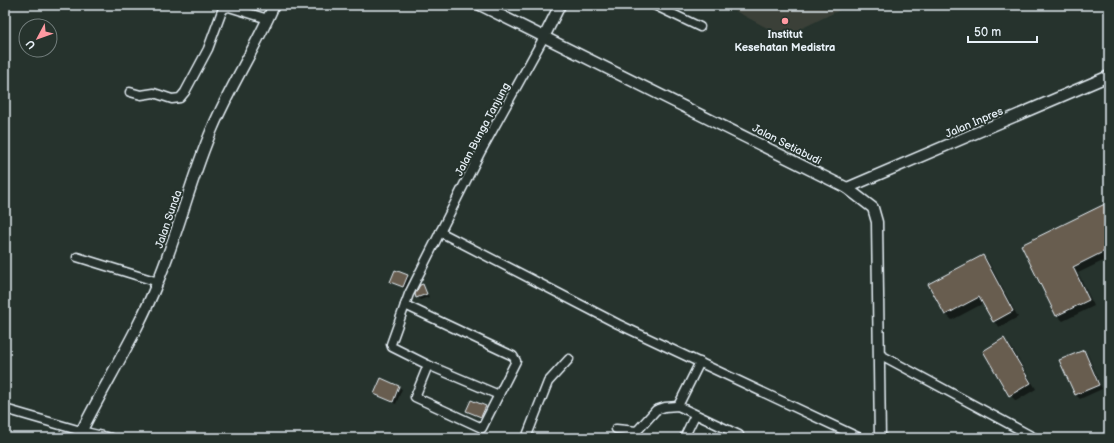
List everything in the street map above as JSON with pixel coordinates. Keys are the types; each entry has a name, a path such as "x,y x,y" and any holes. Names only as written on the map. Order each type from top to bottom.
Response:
{"street":[{"name":"Jalan Sunda","path":"79,435 139,324 158,282 213,127 274,5"},
{"name":"Jalan Setiabudi","path":"480,5 847,188 872,208 877,222 880,438"},
{"path":"544,37 560,5"},
{"path":"654,5 700,27"},
{"path":"130,92 141,95 154,93 172,99 180,98 185,92 208,49 222,12 225,8 268,19"},
{"name":"Jalan Bunga Tanjung","path":"428,366 391,346 405,305 481,151 544,37"},
{"name":"Jalan Inpres","path":"847,188 1109,76"},
{"path":"440,232 616,322 860,438"},
{"path":"77,257 158,282"},
{"path":"405,305 513,356 516,362 499,396 484,426 478,428 415,397 428,366 499,396"},
{"path":"880,354 1035,438"},
{"path":"526,438 548,382 569,359"},
{"path":"678,406 700,362"},
{"path":"616,429 637,431 656,410 678,406 739,436"},
{"path":"5,409 79,435 111,438"},
{"path":"684,438 695,415"}],"shaded area":[{"name":"Institut Kesehatan Medistra","path":"724,5 850,5 784,37"}],"building":[{"path":"1109,202 1109,249 1073,267 1089,300 1056,316 1021,245"},
{"path":"983,255 1013,311 993,322 979,297 945,315 928,284"},
{"path":"395,270 408,275 403,287 390,282"},
{"path":"423,284 427,294 416,298 415,294 420,285"},
{"path":"1004,338 1031,383 1009,396 983,351"},
{"path":"1084,350 1099,385 1075,395 1059,360"},
{"path":"381,378 399,386 393,402 374,394"},
{"path":"471,400 486,406 481,417 466,411"}],"place":[{"name":"Institut Kesehatan Medistra","path":"785,21"}]}
